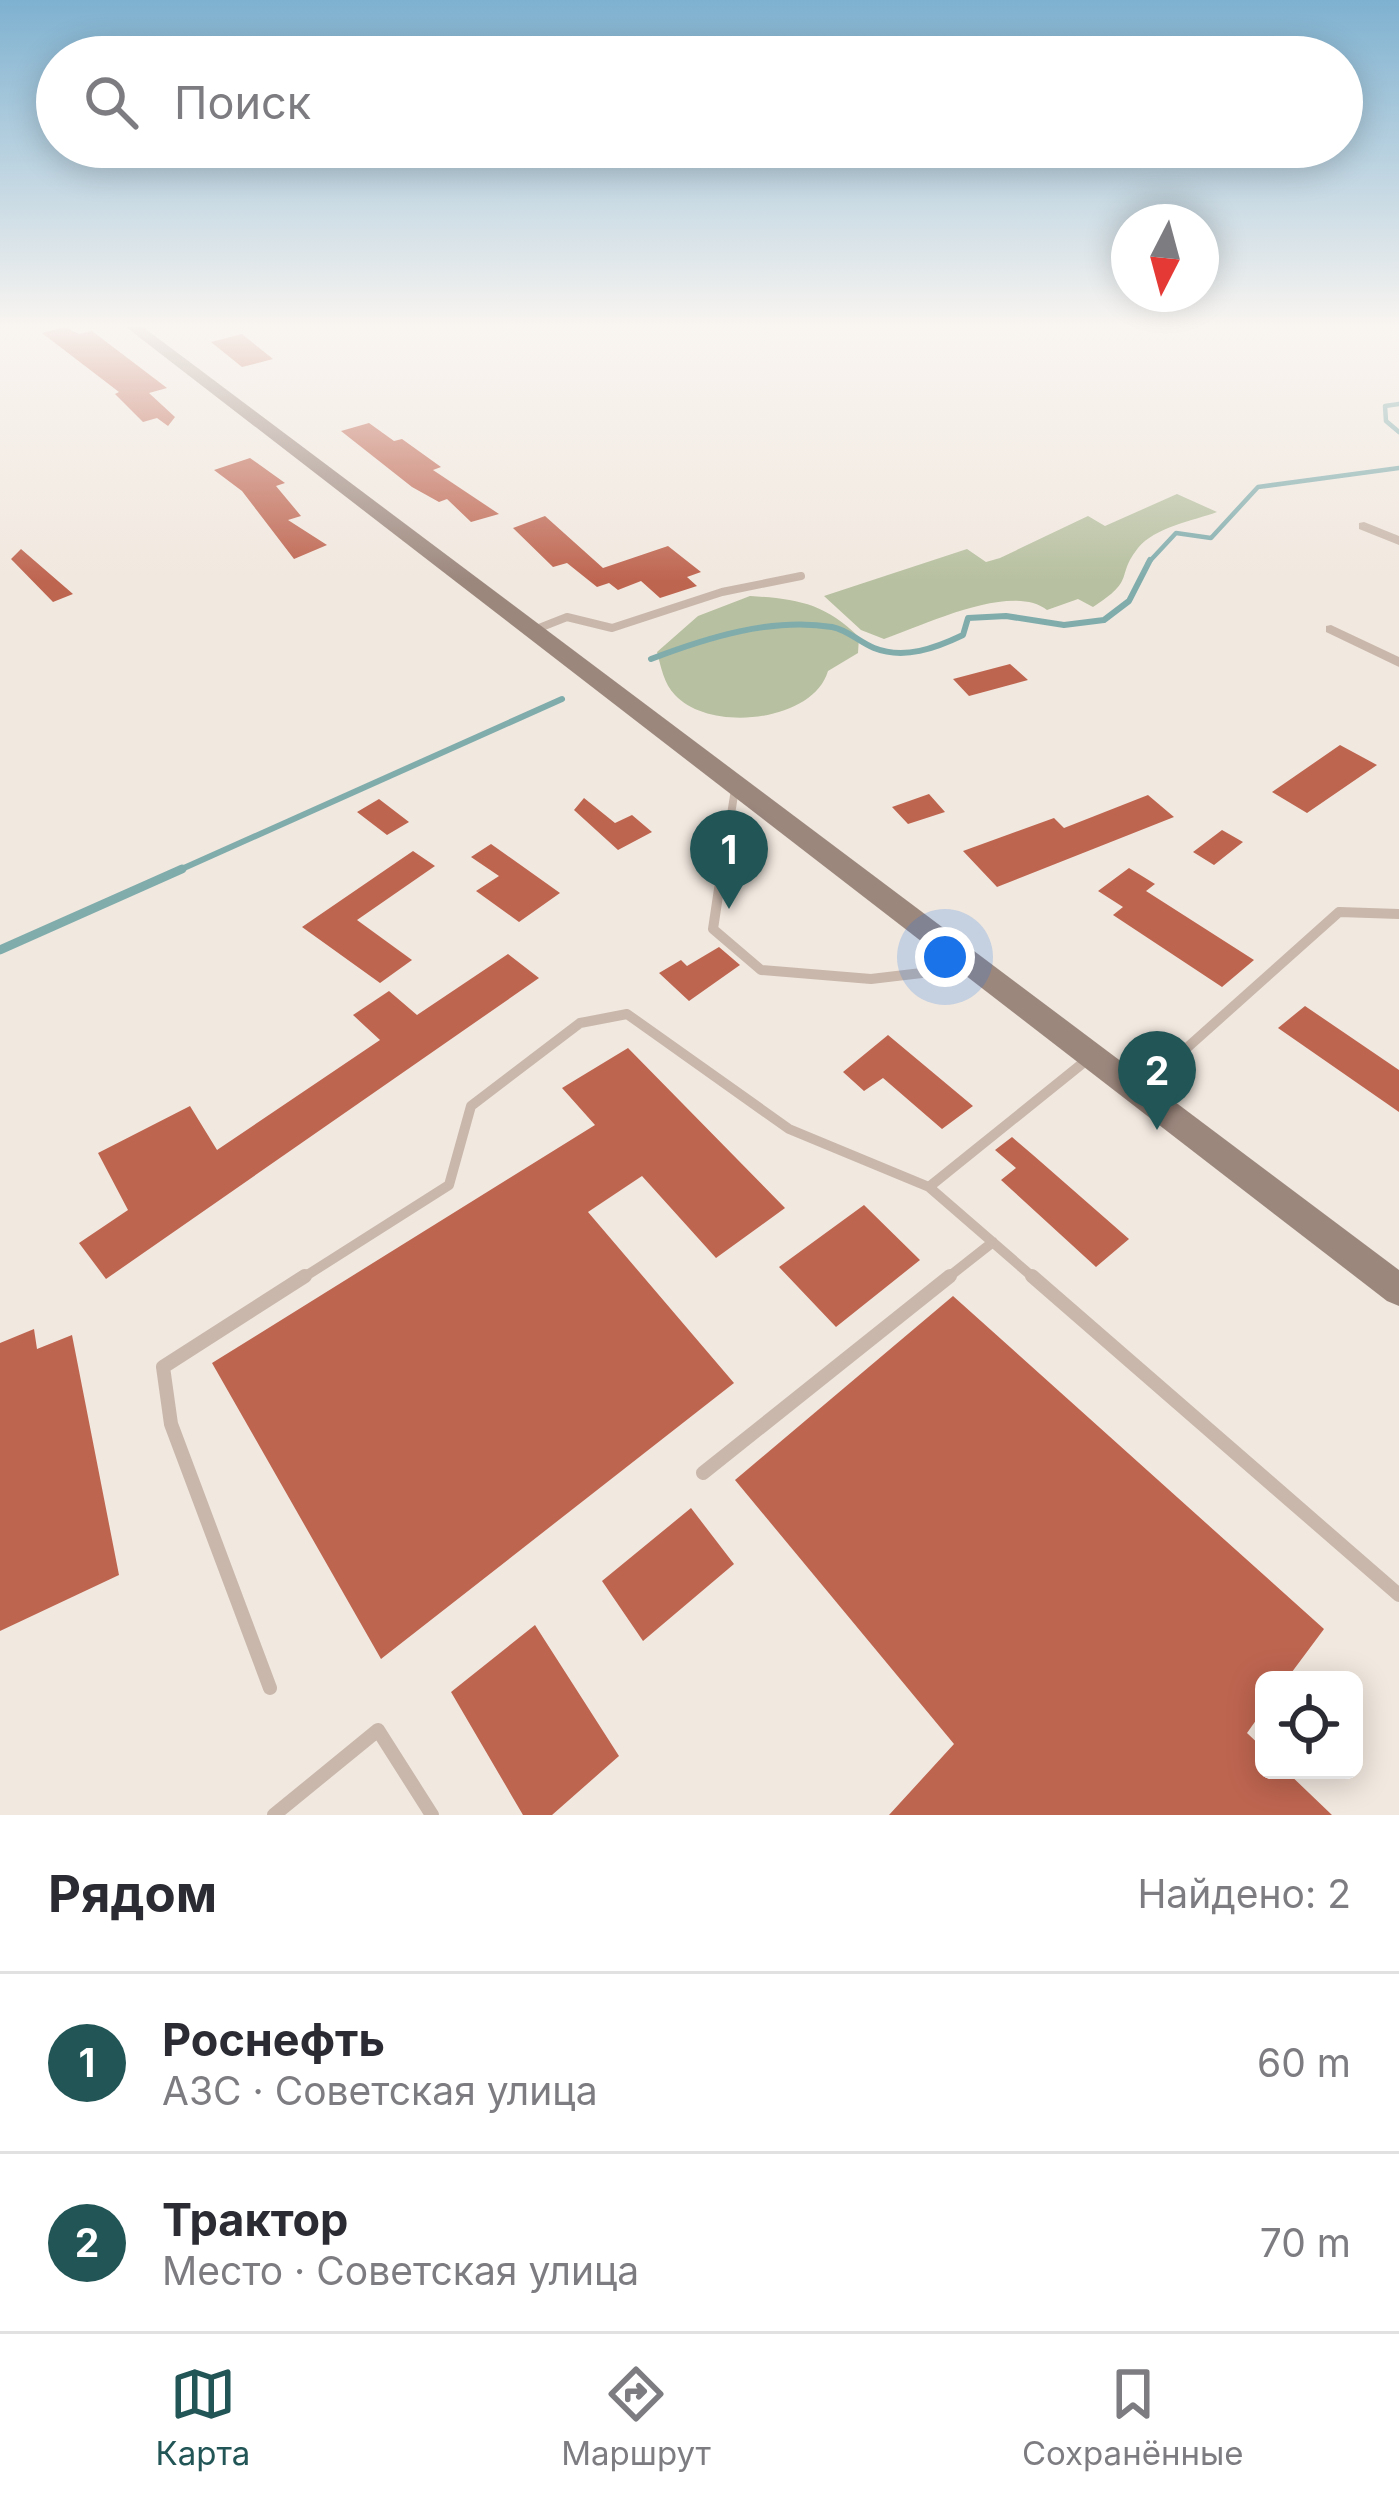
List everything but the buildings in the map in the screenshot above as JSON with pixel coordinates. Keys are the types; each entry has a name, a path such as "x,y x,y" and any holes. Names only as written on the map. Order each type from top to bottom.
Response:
{"main road":[{"path":"246,412 1399,1290"}],"street":[{"path":"1364,526 1399,542"},
{"path":"1330,629 1399,663"}],"lane":[{"path":"534,630 567,617 612,628 722,592 801,576"},
{"path":"736,784 713,929 761,970 871,979 976,967"},
{"path":"1139,1091 1339,912 1399,914"},
{"path":"270,1688 171,1424 163,1367 449,1185 471,1106 580,1023 627,1014 789,1129 929,1187 1399,1595"},
{"path":"929,1187 1092,1055"},
{"path":"703,1472 993,1242"},
{"path":"274,1815 378,1730 432,1815"}],"green space":[{"path":"1177,494 1217,512 1145,541 1131,558 1121,584 1093,607 1078,599 1047,610 1032,603 991,603 884,639 861,630 824,596 967,549 986,562 1000,558 1088,516 1105,526"},
{"path":"750,596 796,601 822,610 859,637 858,653 828,671 819,688 803,702 782,711 735,718 691,707 668,686 657,652 698,616"}],"waterway":[{"path":"1385,412 1386,421 1399,432"},
{"path":"1149,562 1176,533 1211,538 1258,487 1399,468"},
{"path":"651,659 717,637 786,625 832,627 874,648 908,653 963,635 968,618 1006,616 1064,625 1104,620 1129,601 1149,562"},
{"path":"175,872 562,699"},
{"path":"0,950 182,869"}],"place":[{"name":"Роснефть","path":"729,909"},
{"name":"Трактор","path":"1157,1130"}]}
